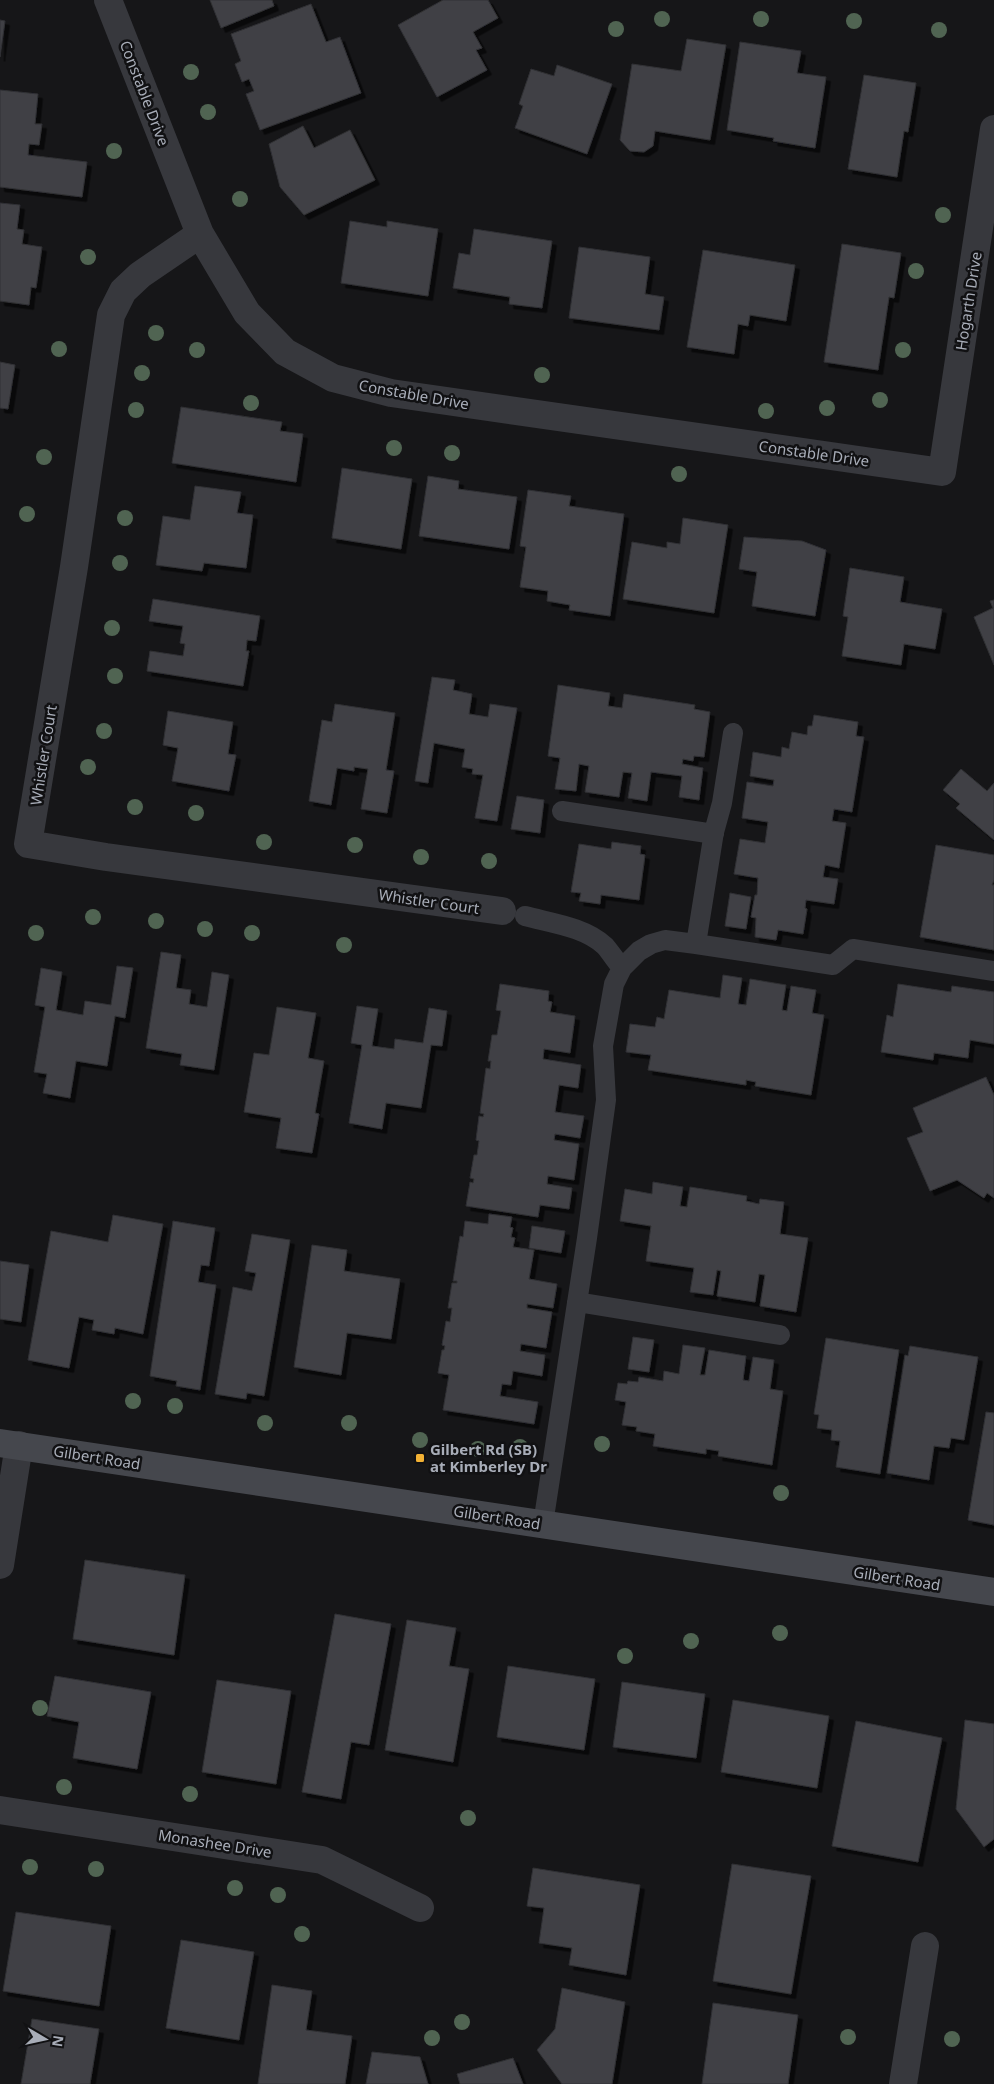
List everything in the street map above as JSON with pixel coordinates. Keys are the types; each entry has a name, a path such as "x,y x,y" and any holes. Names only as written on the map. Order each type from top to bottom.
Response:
{"main road":[{"name":"Gilbert Road","path":"9,1444 994,1592"}],"street":[{"name":"Constable Drive","path":"108,0 200,234 247,313 285,352 333,378 391,393 942,472"},
{"name":"Hogarth Drive","path":"942,472 994,130"},
{"name":"Whistler Court","path":"200,234 140,275 123,291 111,315 72,576 28,844 106,857 514,913"},
{"path":"0,1565 9,1444"},
{"name":"Monashee Drive","path":"0,1810 322,1860 420,1908"},
{"path":"903,2084 925,1946"}],"lane":[{"path":"696,944 733,733"},
{"path":"562,811 714,834"},
{"path":"514,913 567,926 583,933 604,946 622,968"},
{"path":"542,1524 606,1100 603,1046 614,984 622,968 639,951 651,944 665,940 832,964 852,949 994,971"},
{"path":"577,1302 780,1335"}],"building":[{"path":"210,0 272,0 274,6 221,28"},
{"path":"443,0 488,0 498,18 473,32 482,48 476,50 487,70 437,97 398,25"},
{"path":"311,4 326,42 340,37 361,93 260,130 246,94 254,91 249,79 242,82 235,64 241,61 231,34"},
{"path":"0,20 5,21 0,57"},
{"path":"687,39 726,45 710,140 655,131 653,146 644,152 630,151 620,140 632,64 681,71"},
{"path":"740,42 801,51 797,73 826,77 815,148 773,141 774,138 727,130"},
{"path":"557,65 612,84 587,154 515,128 523,106 519,104 531,69 554,76"},
{"path":"864,75 916,83 908,132 904,131 897,177 848,169"},
{"path":"0,90 38,94 35,124 42,124 39,145 29,144 28,155 87,162 82,197 0,187"},
{"path":"303,126 314,148 350,130 375,180 304,215 280,187 269,144"},
{"path":"0,203 20,205 17,229 24,230 22,244 42,247 36,288 31,287 29,305 0,301"},
{"path":"350,221 387,227 387,221 438,229 428,296 341,283"},
{"path":"474,229 552,241 542,308 509,304 510,297 453,288 459,253 470,255"},
{"path":"842,244 901,253 894,298 889,297 878,370 824,362"},
{"path":"579,247 650,257 645,294 664,297 659,330 569,318"},
{"path":"703,250 795,265 786,321 750,315 748,326 738,324 734,354 687,347"},
{"path":"0,362 15,365 8,409 0,408"},
{"path":"181,407 282,422 280,431 303,434 296,482 172,463"},
{"path":"342,468 412,479 401,549 332,538"},
{"path":"428,476 459,481 458,489 517,497 509,549 419,536"},
{"path":"195,486 241,492 237,513 253,515 246,568 204,563 202,571 156,565 163,516 190,520"},
{"path":"528,490 571,496 569,506 624,514 610,616 569,610 570,605 547,601 548,591 520,587 526,547 520,546"},
{"path":"683,518 728,525 714,613 623,599 632,542 667,548 667,542 680,544"},
{"path":"744,537 802,541 826,550 815,616 752,606 757,572 739,569"},
{"path":"850,568 904,577 900,602 942,609 935,649 904,644 901,665 842,656 848,617 843,616"},
{"path":"153,599 260,616 256,641 247,640 246,651 249,651 243,686 147,671 150,651 183,656 185,644 180,643 183,626 149,621"},
{"path":"994,600 994,665 974,617 993,608 990,601"},
{"path":"432,677 455,680 453,690 472,694 469,714 488,717 490,704 517,708 497,821 475,818 483,775 472,774 473,769 462,767 465,749 434,743 428,783 415,781"},
{"path":"558,685 610,693 608,706 622,708 624,694 695,705 694,709 710,712 704,757 694,756 693,761 683,759 682,764 703,768 699,800 679,797 682,776 651,772 647,801 628,798 632,773 623,772 619,797 585,792 589,766 579,764 576,791 555,789 560,758 548,756"},
{"path":"335,704 395,713 386,770 394,771 387,813 361,809 368,769 354,767 354,771 337,768 331,805 309,801 322,720 332,722"},
{"path":"168,711 233,722 228,754 236,755 229,791 172,781 178,748 163,745"},
{"path":"814,715 858,722 856,736 864,737 852,812 834,809 832,821 846,823 839,868 825,865 823,877 838,879 834,904 806,900 805,908 807,909 803,934 778,930 776,940 755,937 756,918 751,917 755,895 757,895 758,878 734,874 740,839 765,843 768,822 742,818 747,782 773,786 774,780 750,776 753,752 781,757 782,747 789,749 792,732 807,735 808,726 812,726"},
{"path":"961,769 987,791 994,783 994,840 956,808 960,804 943,790"},
{"path":"517,796 544,800 540,833 511,829"},
{"path":"612,842 641,846 640,854 645,855 639,900 601,895 600,904 579,901 581,893 571,892 579,844 611,849"},
{"path":"936,845 994,855 994,880 992,885 994,885 994,950 920,937"},
{"path":"730,893 751,897 746,929 725,926"},
{"path":"161,952 181,955 176,988 191,990 189,1004 207,1007 212,972 229,975 214,1070 180,1065 182,1054 146,1048"},
{"path":"117,966 133,968 125,1018 115,1016 107,1066 76,1061 70,1098 43,1093 47,1074 34,1072 45,1007 35,1005 41,968 62,972 56,1010 83,1015 85,1001 111,1005"},
{"path":"723,975 742,978 738,1004 746,1005 750,979 786,985 782,1010 787,1011 791,986 816,990 812,1013 824,1015 811,1095 755,1086 756,1082 746,1080 746,1085 648,1070 651,1055 626,1052 630,1024 655,1027 657,1017 664,1019 669,990 720,998"},
{"path":"500,984 549,991 548,1001 552,1002 550,1012 575,1016 570,1053 544,1049 543,1059 581,1065 578,1088 559,1085 555,1112 584,1116 580,1138 555,1134 554,1140 579,1144 574,1180 548,1176 547,1184 572,1188 569,1209 540,1205 538,1217 466,1206 470,1182 473,1183 474,1179 470,1178 474,1155 477,1155 479,1141 476,1140 479,1116 483,1117 484,1114 480,1113 486,1068 490,1069 491,1061 488,1061 492,1035 497,1035 501,1011 496,1010"},
{"path":"898,984 951,992 952,986 994,992 994,1044 970,1040 968,1058 934,1053 933,1060 881,1052 887,1015 893,1017"},
{"path":"357,1006 378,1009 372,1046 394,1049 395,1039 423,1043 429,1008 447,1011 442,1046 431,1045 421,1108 386,1103 382,1129 349,1123 362,1045 351,1043"},
{"path":"277,1007 316,1013 308,1058 324,1061 315,1113 319,1114 312,1153 276,1148 281,1118 244,1112 254,1053 269,1055"},
{"path":"986,1077 994,1095 994,1198 987,1193 984,1198 957,1180 930,1191 907,1138 923,1132 913,1108"},
{"path":"653,1182 683,1187 680,1206 687,1207 690,1187 747,1196 746,1201 759,1204 760,1199 784,1202 780,1234 808,1238 796,1312 760,1306 765,1275 759,1274 755,1302 717,1296 721,1271 717,1270 713,1295 690,1292 694,1268 646,1261 651,1226 620,1221 625,1189 652,1194"},
{"path":"489,1214 512,1217 510,1227 513,1228 511,1237 515,1238 513,1247 534,1250 529,1279 557,1284 553,1308 527,1304 527,1308 552,1312 546,1348 521,1344 520,1351 545,1355 542,1376 513,1371 511,1385 502,1384 500,1396 538,1402 534,1424 443,1410 449,1375 438,1373 442,1350 444,1350 445,1346 442,1345 446,1321 450,1322 452,1308 448,1308 452,1283 457,1283 457,1281 453,1281 460,1236 463,1237 465,1221 488,1224"},
{"path":"113,1215 163,1224 143,1334 115,1328 114,1334 92,1330 94,1320 79,1317 69,1368 28,1360 51,1231 108,1242"},
{"path":"173,1221 215,1228 209,1266 201,1265 198,1282 216,1285 200,1390 176,1386 177,1381 150,1376"},
{"path":"532,1226 565,1231 561,1253 529,1248"},
{"path":"252,1234 290,1240 264,1396 247,1393 246,1399 215,1394 233,1287 252,1291 256,1273 245,1271"},
{"path":"312,1245 347,1250 344,1271 400,1279 391,1339 347,1333 341,1375 294,1367"},
{"path":"0,1261 29,1265 21,1322 0,1319"},
{"path":"633,1337 654,1340 649,1372 628,1369"},
{"path":"826,1338 899,1350 880,1474 836,1467 840,1441 831,1440 832,1430 817,1428 819,1415 814,1414"},
{"path":"683,1345 705,1348 700,1375 705,1375 709,1350 746,1356 743,1380 749,1381 753,1357 774,1360 770,1389 783,1391 772,1465 718,1456 719,1451 706,1449 706,1454 653,1446 655,1434 636,1431 637,1427 622,1425 626,1402 615,1400 618,1383 638,1382 639,1377 663,1381 664,1371 679,1374"},
{"path":"910,1346 978,1357 964,1440 951,1438 949,1448 934,1446 929,1480 887,1473 905,1355 908,1356"},
{"path":"986,1412 994,1413 994,1525 968,1520"},
{"path":"85,1560 185,1575 174,1655 73,1639"},
{"path":"335,1614 391,1624 369,1745 351,1742 341,1799 302,1792"},
{"path":"407,1620 456,1628 449,1666 469,1669 453,1762 385,1750"},
{"path":"508,1666 595,1679 584,1750 497,1737"},
{"path":"55,1676 151,1692 137,1769 73,1758 79,1722 47,1716"},
{"path":"217,1680 291,1691 276,1784 202,1772"},
{"path":"622,1682 705,1694 696,1758 613,1747"},
{"path":"733,1700 829,1716 817,1788 721,1772"},
{"path":"965,1720 994,1724 994,1839 984,1847 956,1809"},
{"path":"856,1721 942,1738 918,1862 832,1846"},
{"path":"732,1864 811,1876 791,1994 713,1981"},
{"path":"533,1868 640,1885 626,1975 569,1965 572,1948 539,1943 544,1908 527,1906"},
{"path":"16,1912 111,1926 99,2006 3,1991"},
{"path":"181,1940 254,1952 239,2040 166,2028"},
{"path":"272,1985 312,1991 306,2030 352,2036 345,2084 258,2084"},
{"path":"562,1988 625,2002 612,2084 562,2084 537,2050 555,2029"},
{"path":"713,2003 798,2015 788,2084 702,2084"},
{"path":"32,2019 99,2029 90,2084 21,2084"},
{"path":"372,2052 420,2057 428,2084 366,2084"},
{"path":"513,2058 523,2084 460,2084 457,2074"}],"place":[{"name":"Gilbert Rd (SB) at Kimberley Dr","path":"420,1458"}]}
